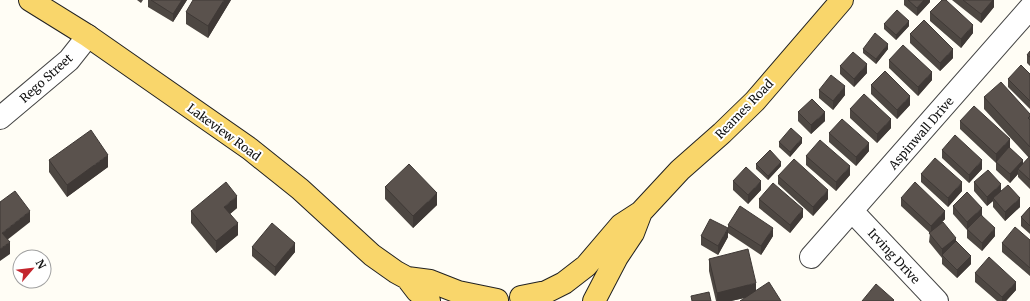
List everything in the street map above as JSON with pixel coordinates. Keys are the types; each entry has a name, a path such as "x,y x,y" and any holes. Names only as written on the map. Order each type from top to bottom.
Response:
{"main road":[{"name":"Lakeview Road","path":"30,0 88,36 250,149 300,188 372,255 407,278 417,291 429,301"},
{"name":"Reames Road","path":"530,299 564,283 586,266 621,225 641,212 680,170 722,133 754,100 842,0"},
{"name":"Reames Road","path":"594,301 617,257 633,233 641,212"},
{"name":"Lakeview Road","path":"407,278 430,281 458,292 496,300 530,299"}],"street":[{"name":"Aspinwall Drive","path":"811,257 1030,8"},
{"name":"Rego Street","path":"0,118 69,60 88,36"},
{"name":"Irving Drive","path":"852,211 937,301"}],"building":[{"path":"151,0 182,0 173,14"},
{"path":"193,0 224,0 208,26 186,12"},
{"path":"908,0 924,0 917,8"},
{"path":"942,0 946,0 973,25 961,39 930,12"},
{"path":"963,0 993,0 981,14"},
{"path":"897,10 909,21 896,35 884,24"},
{"path":"924,20 953,49 940,63 910,34"},
{"path":"875,33 888,44 876,59 863,49"},
{"path":"903,45 932,72 918,87 889,60"},
{"path":"853,52 867,64 854,79 840,66"},
{"path":"1021,65 1030,74 1030,101 1008,79"},
{"path":"885,71 910,96 897,110 871,85"},
{"path":"831,75 845,86 833,101 819,90"},
{"path":"1001,82 1030,114 1028,118 1030,120 1030,147 984,97"},
{"path":"864,94 891,119 877,134 850,109"},
{"path":"812,99 825,112 811,125 798,112"},
{"path":"974,106 1010,139 996,154 960,121"},
{"path":"842,119 869,143 856,157 829,133"},
{"path":"791,128 802,138 790,152 779,142"},
{"path":"91,130 108,155 67,185 49,160"},
{"path":"955,135 982,160 969,175 942,150"},
{"path":"820,140 850,166 836,182 806,156"},
{"path":"1009,147 1023,160 1010,174 996,162"},
{"path":"770,150 781,162 768,176 756,164"},
{"path":"1030,156 1030,180 1018,169"},
{"path":"935,158 962,182 948,198 921,174"},
{"path":"794,159 828,190 813,207 778,176"},
{"path":"409,164 437,193 413,216 385,187"},
{"path":"746,167 761,181 748,195 733,181"},
{"path":"988,170 1001,184 987,197 974,182"},
{"path":"226,182 237,196 224,207 238,223 216,241 191,211"},
{"path":"915,182 945,211 931,226 901,198"},
{"path":"773,183 803,209 790,225 759,199"},
{"path":"1008,185 1020,198 1005,212 993,198"},
{"path":"15,191 30,211 2,233 10,242 0,249 0,202"},
{"path":"967,192 982,208 967,222 953,206"},
{"path":"740,206 773,228 761,246 728,225"},
{"path":"1030,207 1030,226 1021,217"},
{"path":"981,215 995,228 982,243 967,229"},
{"path":"710,219 728,228 718,246 701,236"},
{"path":"943,222 956,238 942,249 929,233"},
{"path":"272,223 295,243 275,267 252,247"},
{"path":"1015,227 1030,240 1030,268 1002,243"},
{"path":"956,241 971,256 957,270 942,255"},
{"path":"748,249 756,283 717,293 709,259"},
{"path":"989,257 1016,282 1002,297 975,273"},
{"path":"769,282 781,301 740,301"},
{"path":"876,284 894,300 862,301"},
{"path":"709,292 711,301 692,301 691,296"}]}
